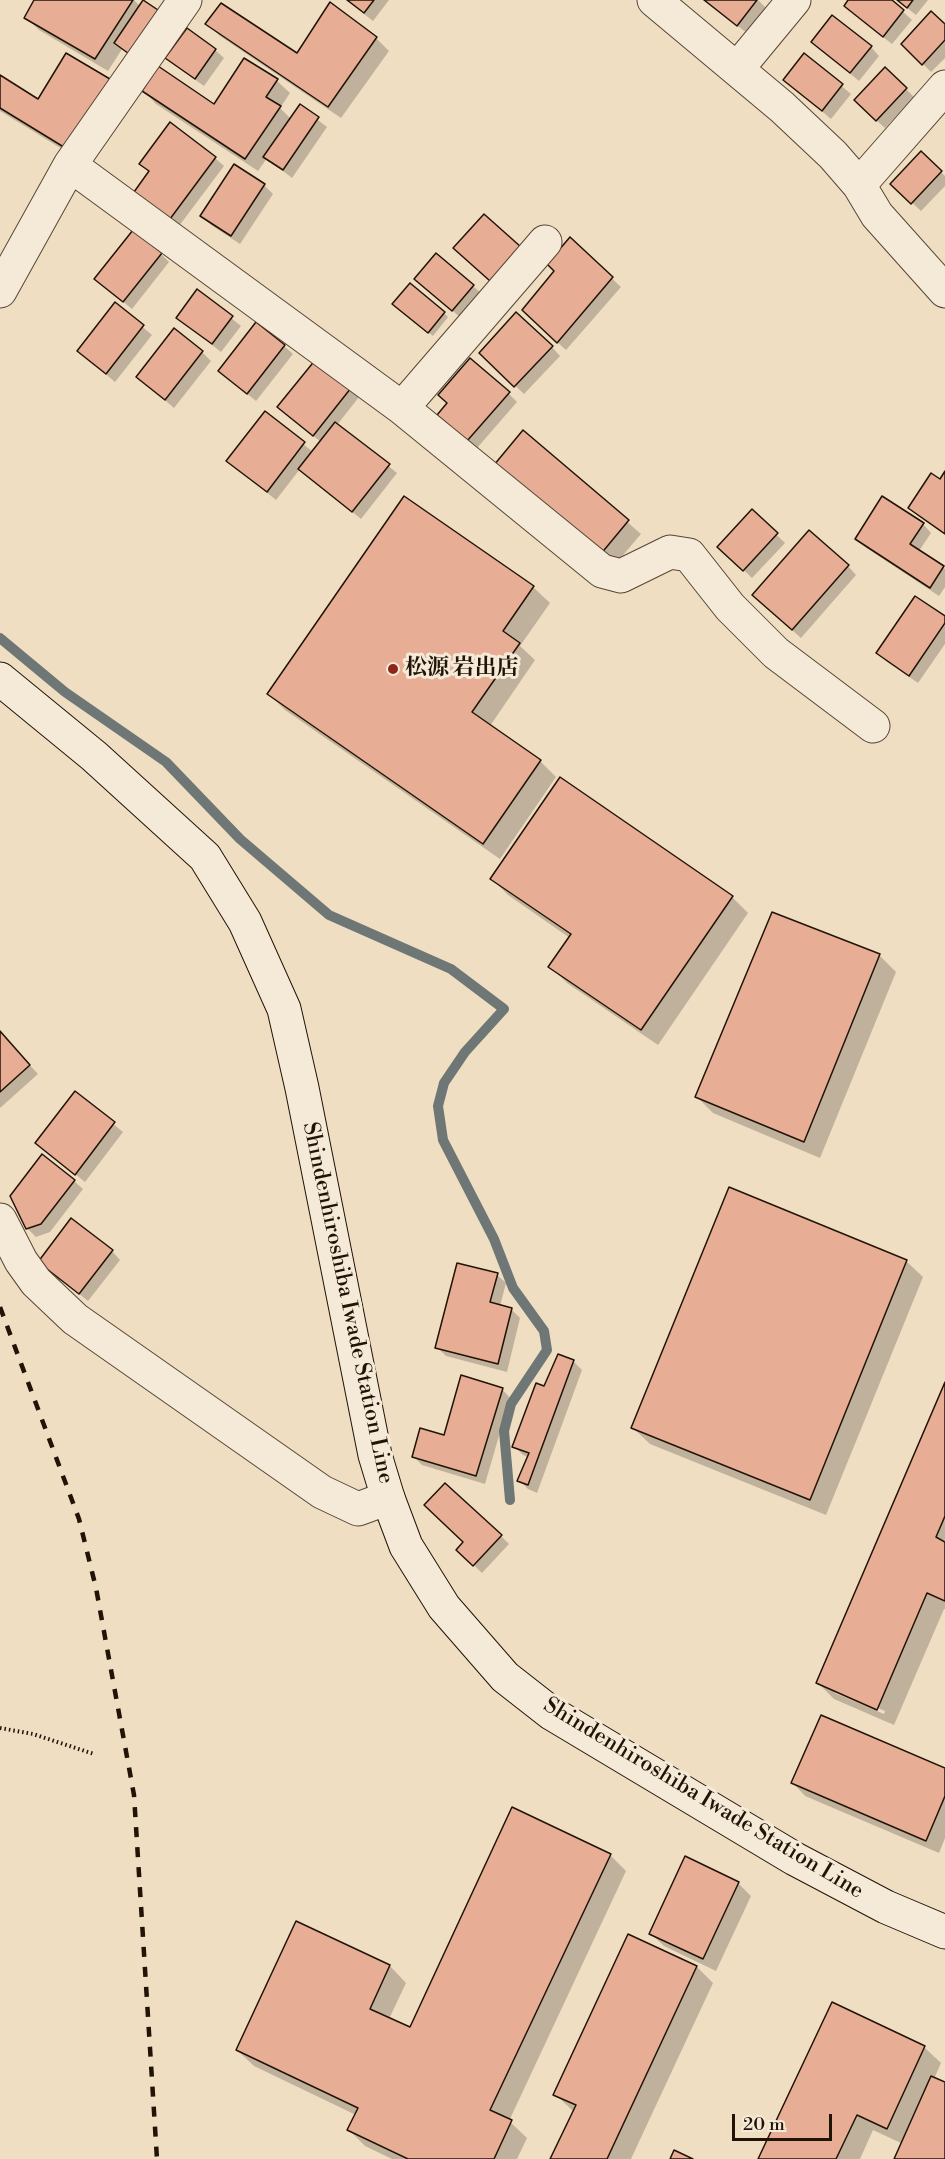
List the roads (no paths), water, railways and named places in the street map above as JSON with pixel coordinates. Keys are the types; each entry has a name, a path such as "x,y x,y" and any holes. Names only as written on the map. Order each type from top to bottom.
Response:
{"street":[{"path":"0,291 70,165 185,0"},
{"path":"654,0 782,107 825,147 859,185 877,215 945,291"},
{"path":"737,69 794,0"},
{"path":"859,185 945,87"},
{"path":"70,165 402,408 602,571 621,576 670,552 689,555 730,607 776,653 873,726"},
{"path":"402,408 545,242"},
{"name":"Shindenhiroshiba Iwade Station Line","path":"0,679 94,756 205,857 245,921 284,1009 302,1088 375,1455 406,1546 444,1607 505,1677 551,1713 795,1859 886,1906 945,1932"},
{"path":"0,1220 21,1261 36,1282 75,1319 322,1492 358,1509 388,1498"}],"waterway":[{"path":"0,638 65,692 166,762 240,839 329,915 451,969 504,1009 465,1052 444,1083 438,1106 443,1140 494,1239 513,1288 544,1331 547,1350 511,1404 504,1431 510,1500"}],"railway":[{"path":"0,1307 79,1519 96,1588 134,1795 157,2159"}],"place":[{"name":"松源 岩出店","path":"393,669"}]}
